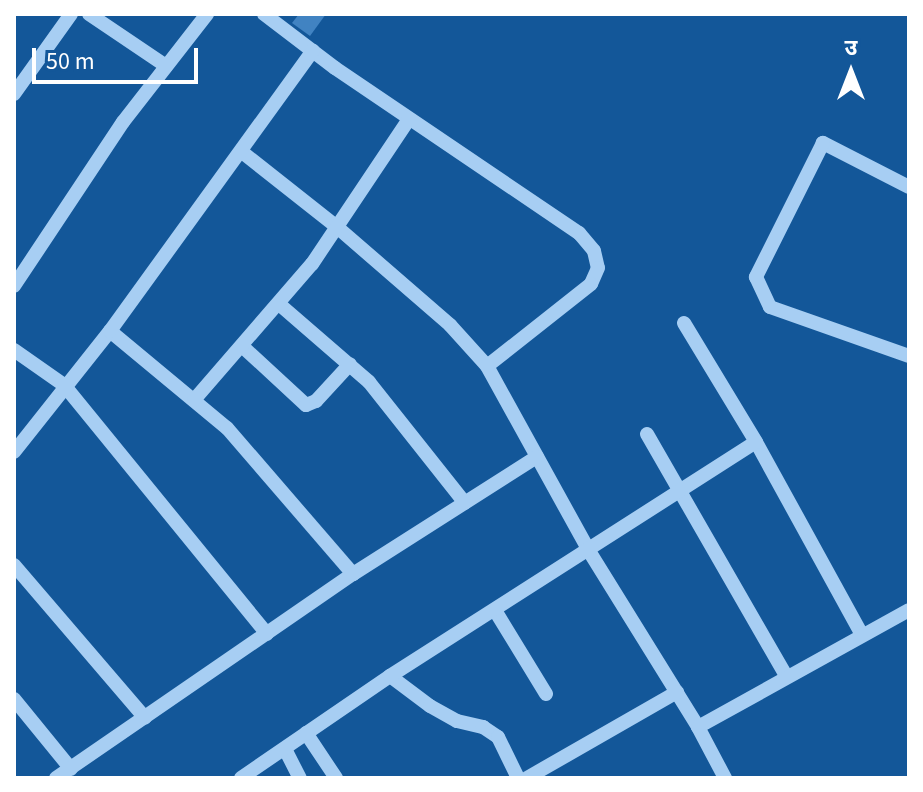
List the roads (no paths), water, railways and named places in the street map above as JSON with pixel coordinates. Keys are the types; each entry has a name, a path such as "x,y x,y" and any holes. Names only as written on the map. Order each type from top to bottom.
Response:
{"street":[{"path":"14,94 71,14"},
{"path":"89,14 166,66"},
{"path":"14,286 75,190 207,14"},
{"path":"264,14 409,119 579,233 594,251 598,268 591,284 487,366"},
{"path":"14,452 64,385 110,331 313,51"},
{"path":"194,400 279,304 337,227 409,119"},
{"path":"909,187 823,143 756,277 770,307 909,356"},
{"path":"242,152 337,227 450,325 487,366 589,551 698,727 725,778"},
{"path":"279,304 350,364 398,417 465,503"},
{"path":"684,323 756,442 862,635"},
{"path":"110,331 227,428 353,574"},
{"path":"242,346 306,405 316,401 350,364"},
{"path":"14,350 64,385 267,634"},
{"path":"647,434 786,676"},
{"path":"241,778 286,751 306,733 390,676 496,612 756,442"},
{"path":"56,778 353,574 537,457"},
{"path":"14,565 145,718"},
{"path":"698,727 909,610"},
{"path":"496,612 546,694"},
{"path":"390,676 443,714 483,727 498,737 518,778"},
{"path":"527,778 677,692"},
{"path":"14,699 71,769"},
{"path":"306,733 336,778"},
{"path":"286,751 300,778"}]}
